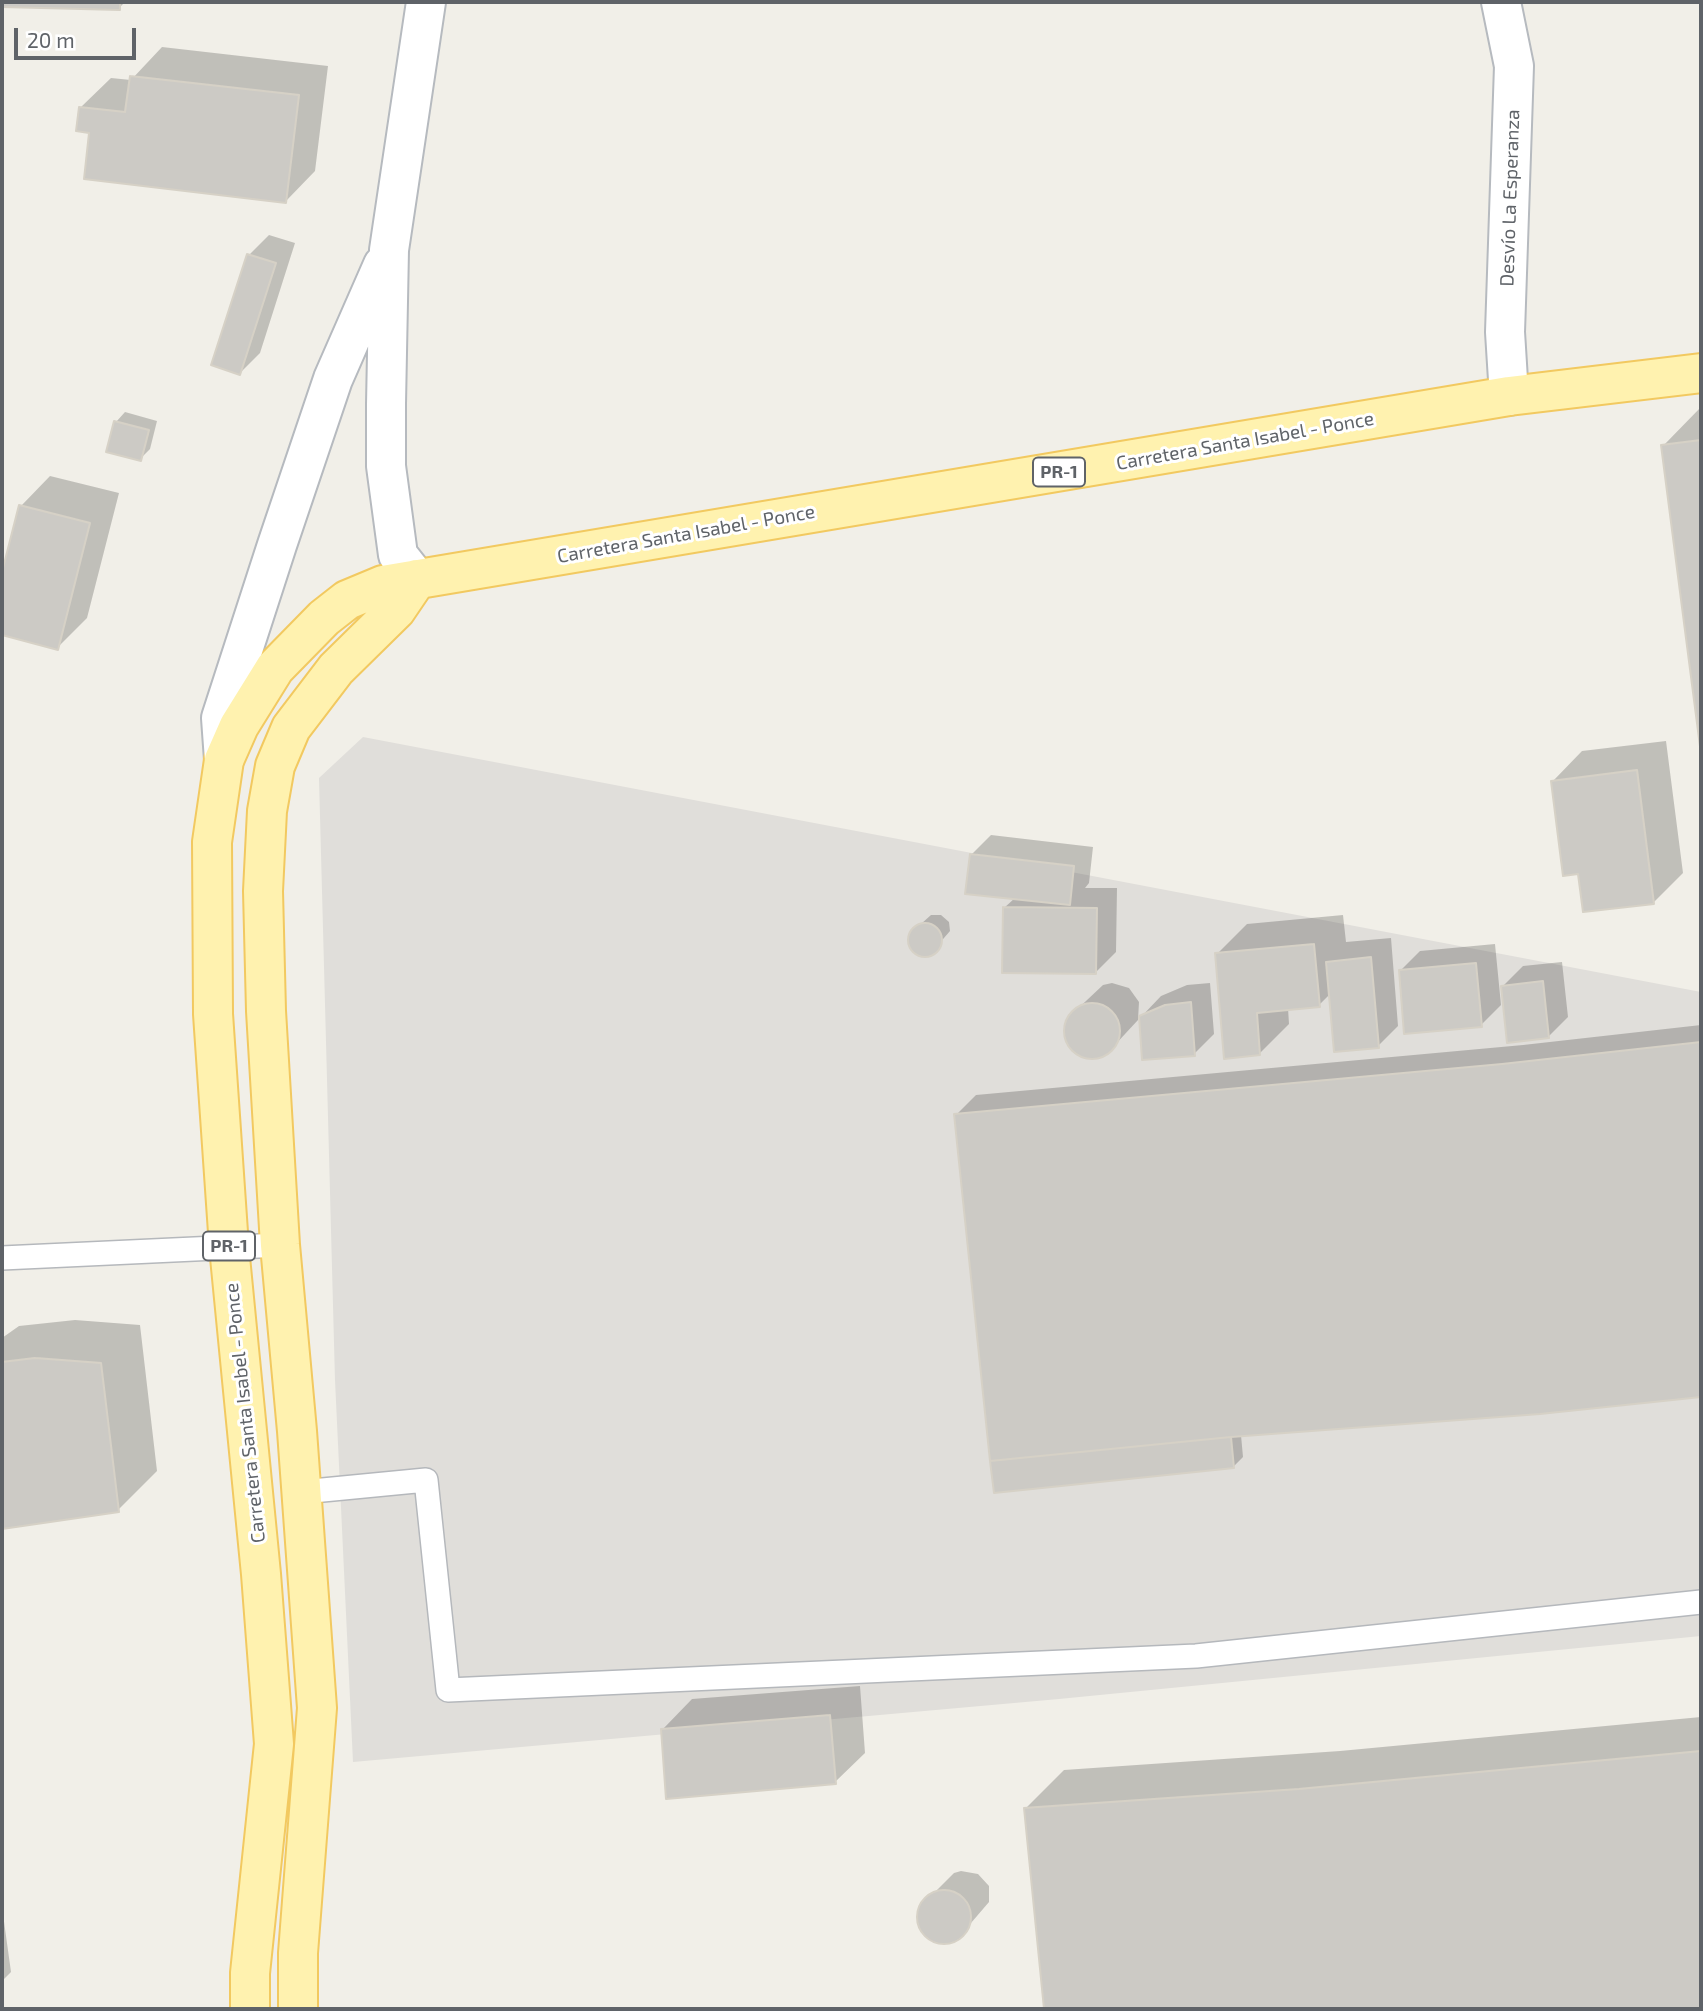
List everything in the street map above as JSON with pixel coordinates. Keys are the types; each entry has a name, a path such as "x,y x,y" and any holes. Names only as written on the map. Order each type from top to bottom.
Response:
{"main road":[{"path":"417,579 398,555 386,466 389,250 426,2"},
{"name":"Desvío La Esperanza","path":"1501,2 1514,66 1505,332 1510,396"},
{"path":"224,760 221,718 333,379 389,250"},
{"name":"Carretera Santa Isabel - Ponce","path":"234,2009 250,1991 274,1745 261,1574 229,1247 213,1014 212,842 224,760 239,726 263,686 304,636 347,600 383,585 1510,396 1701,373"},
{"name":"PR-1","path":"298,2009 298,1953 317,1709 302,1492 280,1245 266,1011 263,891 267,811 275,766 291,728 308,702 336,669 396,610 417,579"}],"lane":[{"path":"2,1258 280,1245"},
{"path":"302,1492 426,1480 447,1690 1196,1656 1701,1602"}],"shaded area":[{"path":"363,737 1701,992 1701,1636 1059,1699 353,1762 335,1380 319,778"}],"building":[{"path":"2,2 120,2 120,10 2,7"},
{"path":"130,76 299,95 286,203 84,179 89,133 76,131 79,107 125,112"},
{"path":"247,254 276,263 240,375 211,365"},
{"path":"114,421 149,430 141,461 106,452"},
{"path":"1701,440 1701,754 1661,445"},
{"path":"19,505 90,523 58,650 2,635 2,572"},
{"path":"1637,770 1654,904 1583,912 1578,874 1563,876 1551,781"},
{"path":"970,854 1074,866 1070,905 965,894"},
{"path":"1003,907 1097,908 1096,974 1002,973"},
{"path":"925,923 937,928 942,940 937,952 925,957 913,952 908,940 913,928"},
{"path":"1314,944 1320,1007 1257,1013 1260,1055 1224,1059 1215,953"},
{"path":"1371,957 1379,1048 1334,1052 1326,962"},
{"path":"1476,963 1482,1027 1404,1034 1399,970"},
{"path":"1543,981 1549,1038 1507,1043 1501,986"},
{"path":"1191,1002 1195,1056 1142,1060 1139,1016 1165,1005"},
{"path":"1086,1003 1098,1003 1108,1007 1116,1015 1120,1031 1116,1047 1108,1055 1098,1059 1086,1059 1076,1055 1068,1047 1064,1037 1064,1025 1068,1015 1076,1007"},
{"path":"1701,1042 1701,1397 1540,1414 1231,1437 990,1461 954,1114 1502,1064"},
{"path":"35,1358 101,1363 119,1512 2,1529 2,1362"},
{"path":"1231,1437 1234,1468 994,1493 990,1461"},
{"path":"830,1715 836,1784 666,1799 661,1729"},
{"path":"1701,1751 1701,2009 1044,2009 1024,1808 1299,1789"},
{"path":"944,1890 963,1898 971,1917 963,1936 944,1944 925,1936 917,1917 925,1898"}]}
